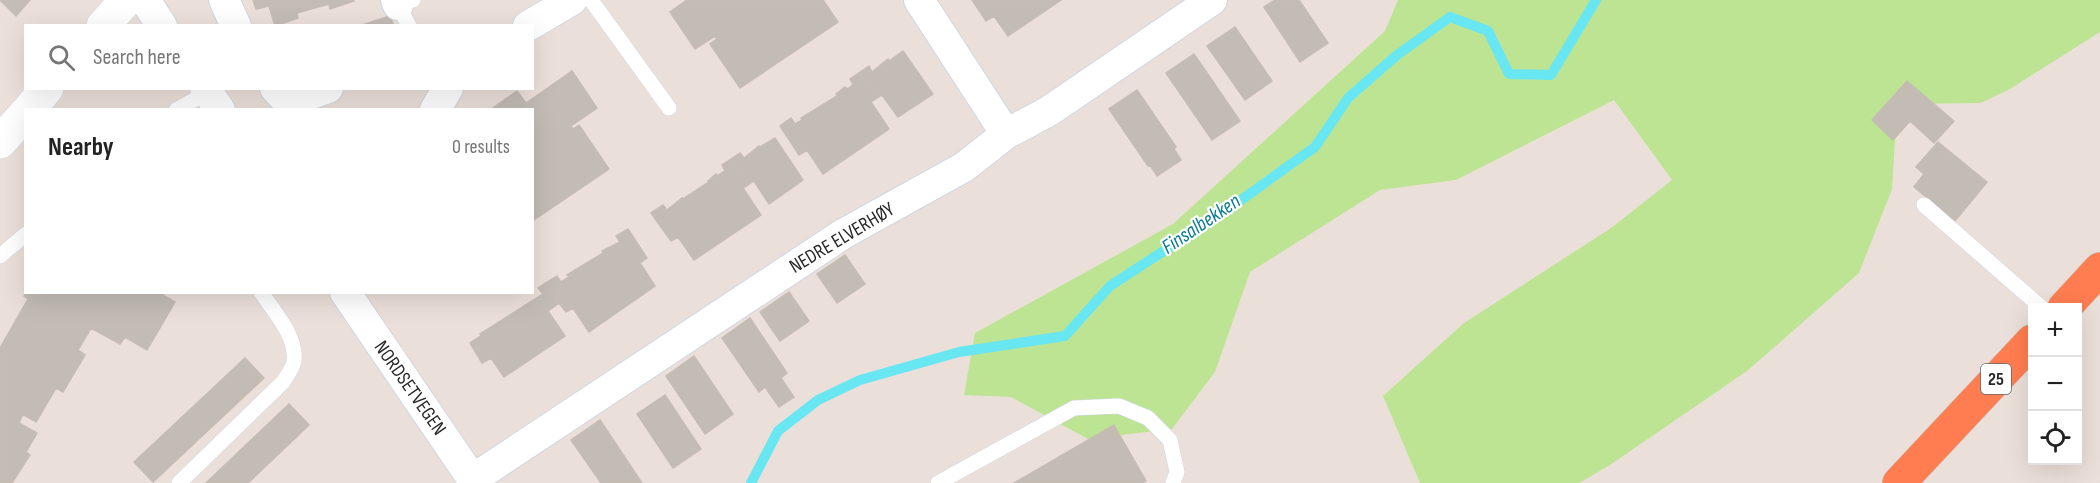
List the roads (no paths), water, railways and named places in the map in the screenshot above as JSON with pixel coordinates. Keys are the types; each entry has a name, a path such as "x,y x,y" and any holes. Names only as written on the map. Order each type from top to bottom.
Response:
{"highway":[{"path":"2069,303 2100,269"},
{"name":"25","path":"1899,483 2028,345"}],"street":[{"path":"105,24 126,0"},
{"path":"145,0 161,24"},
{"path":"224,0 235,24"},
{"path":"531,24 572,0"},
{"path":"919,0 1006,134"},
{"name":"NEDRE ELVERHØY","path":"474,481 843,234 964,167 1006,134 1048,111 1212,0"},
{"path":"31,108 45,90"},
{"path":"277,90 288,102 322,90"},
{"path":"436,108 447,90"},
{"path":"0,142 24,115"},
{"name":"NORDSETVEGEN","path":"346,294 393,366 474,481"}],"lane":[{"path":"591,0 669,108"},
{"path":"181,108 211,97"},
{"path":"1924,205 2036,303"},
{"path":"0,256 24,236"},
{"path":"179,483 284,382 294,363 294,349 288,335 262,294"},
{"path":"938,483 1074,408 1119,406 1148,417 1170,440 1177,472 1173,483"}],"waterway":[{"name":"Finsalbekken","path":"751,483 778,431 818,400 860,380 959,352 1065,336 1110,286 1234,205 1315,147 1348,98 1397,55 1450,17 1488,31 1509,74 1551,75 1596,0"}]}
